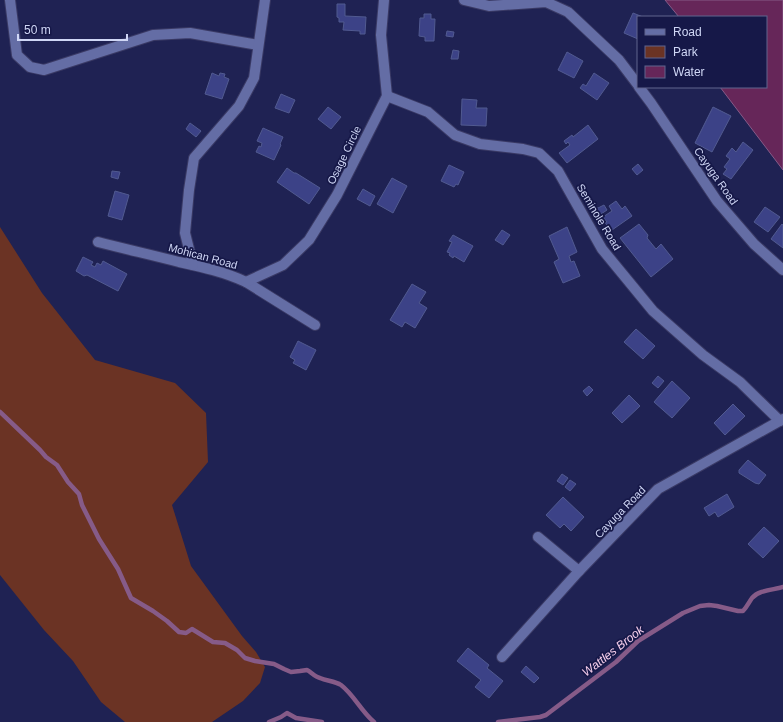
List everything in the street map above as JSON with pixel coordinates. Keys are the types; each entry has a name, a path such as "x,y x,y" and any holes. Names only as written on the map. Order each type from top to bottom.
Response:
{"street":[{"path":"10,0 17,55 30,67 44,70 153,35 190,33 258,45"},
{"path":"193,265 185,233 194,158 239,106 254,78 265,0"},
{"path":"384,0 381,35 387,96"},
{"name":"Cayuga Road","path":"464,0 489,6 546,2 568,12 619,60 637,83"},
{"name":"Cayuga Road","path":"640,88 717,201 754,244 783,270"},
{"name":"Osage Circle","path":"246,282 282,265 309,240 337,195 387,96"},
{"name":"Seminole Road","path":"387,96 428,112 455,135 480,144 523,149 540,153 558,171 602,249 653,311 703,355 740,382 781,420"},
{"name":"Mohican Road","path":"98,242 193,265 225,274 246,282 315,325"},
{"name":"Cayuga Road","path":"502,657 579,571 658,489 781,420"},
{"path":"538,537 579,571"}],"green space":[{"path":"0,227 42,293 95,360 175,383 206,413 208,462 172,505 191,566 242,636 256,652 265,667 260,683 243,701 212,722 125,722 101,702 73,661 44,630 0,575"}],"water":[{"path":"665,0 783,0 783,170 721,88 767,88 767,16 678,16"}],"building":[{"path":"337,4 345,4 345,16 366,17 365,34 360,34 360,31 343,30 344,22 339,22 339,18 337,17"},
{"path":"633,13 640,16 637,16 637,39 624,33"},
{"path":"424,14 431,14 431,19 435,19 434,41 425,41 425,37 419,36 420,18 424,18"},
{"path":"447,31 454,32 453,37 446,36"},
{"path":"453,50 459,51 458,59 451,59"},
{"path":"567,52 583,61 574,78 558,70"},
{"path":"212,73 219,76 220,73 225,74 224,77 229,79 222,99 205,94"},
{"path":"594,73 609,83 597,100 580,88 583,84 586,86"},
{"path":"281,94 295,100 289,113 275,108"},
{"path":"462,99 477,100 476,108 487,108 486,126 461,125"},
{"path":"328,107 341,117 331,129 318,119"},
{"path":"713,107 731,116 712,152 695,143"},
{"path":"190,123 201,131 196,137 186,129"},
{"path":"588,125 598,139 567,163 559,153 570,145 568,142 566,144 564,141 572,135 573,137"},
{"path":"263,128 283,137 274,160 256,152 259,146 261,147 262,143 257,141"},
{"path":"743,142 753,150 731,179 723,174 727,169 724,167 730,159 726,156 732,148 736,152"},
{"path":"638,164 643,170 637,175 632,169"},
{"path":"449,165 464,172 458,185 456,184 454,187 441,181"},
{"path":"287,168 320,188 309,204 277,182"},
{"path":"112,171 120,172 118,179 111,177"},
{"path":"392,178 407,186 393,213 377,204"},
{"path":"363,189 375,196 370,206 357,199"},
{"path":"115,191 129,195 122,220 108,216"},
{"path":"616,201 622,209 625,206 632,216 612,230 609,225 608,226 605,223 607,222 603,217 612,211 609,206"},
{"path":"604,205 607,210 595,218 592,213 594,211 593,209"},
{"path":"765,207 780,217 768,232 754,222"},
{"path":"639,224 648,235 647,238 656,249 661,244 673,259 651,277 620,238"},
{"path":"782,224 783,225 783,248 771,239"},
{"path":"567,227 577,252 569,256 571,262 574,261 580,276 563,283 554,262 559,259 549,236"},
{"path":"502,230 510,235 503,245 495,240"},
{"path":"453,235 473,246 464,262 454,256 453,258 449,255 450,253 447,252 452,242 449,241"},
{"path":"83,257 93,262 91,265 95,267 97,263 101,265 103,261 127,274 118,291 76,271"},
{"path":"412,284 426,292 419,303 427,308 415,328 405,322 402,327 390,320"},
{"path":"636,329 655,346 643,359 624,342"},
{"path":"298,341 316,350 306,370 293,363 295,360 290,357"},
{"path":"658,376 664,381 658,388 652,383"},
{"path":"672,381 690,398 672,418 654,402"},
{"path":"589,386 593,390 587,396 583,391"},
{"path":"629,395 640,406 622,423 612,413"},
{"path":"733,404 745,416 725,435 714,423"},
{"path":"748,460 766,475 759,484 739,473 739,470"},
{"path":"562,474 568,478 563,485 557,481"},
{"path":"570,480 576,484 570,491 565,487"},
{"path":"727,494 734,507 718,517 715,512 709,516 704,508"},
{"path":"563,497 584,517 571,531 564,524 560,528 546,515"},
{"path":"764,527 779,541 763,558 748,544"},
{"path":"468,648 489,665 487,668 503,681 489,698 475,687 481,680 457,661"},
{"path":"526,666 539,678 534,683 521,672"}],"waterway":[{"path":"0,412 46,457 57,465 68,482 79,494 82,505 99,539 118,569 131,598 153,611 179,632 186,633 192,629 213,642 225,643 237,650 245,658 274,664 291,672 307,670 315,676 341,685 350,693 374,722"},
{"name":"Wattles Brook","path":"498,722 546,715 616,662 638,641 683,613 700,606 709,605 743,611 752,598 758,593 783,587"},
{"name":"Wattles Brook","path":"269,722 287,713 296,718 322,722"}]}
